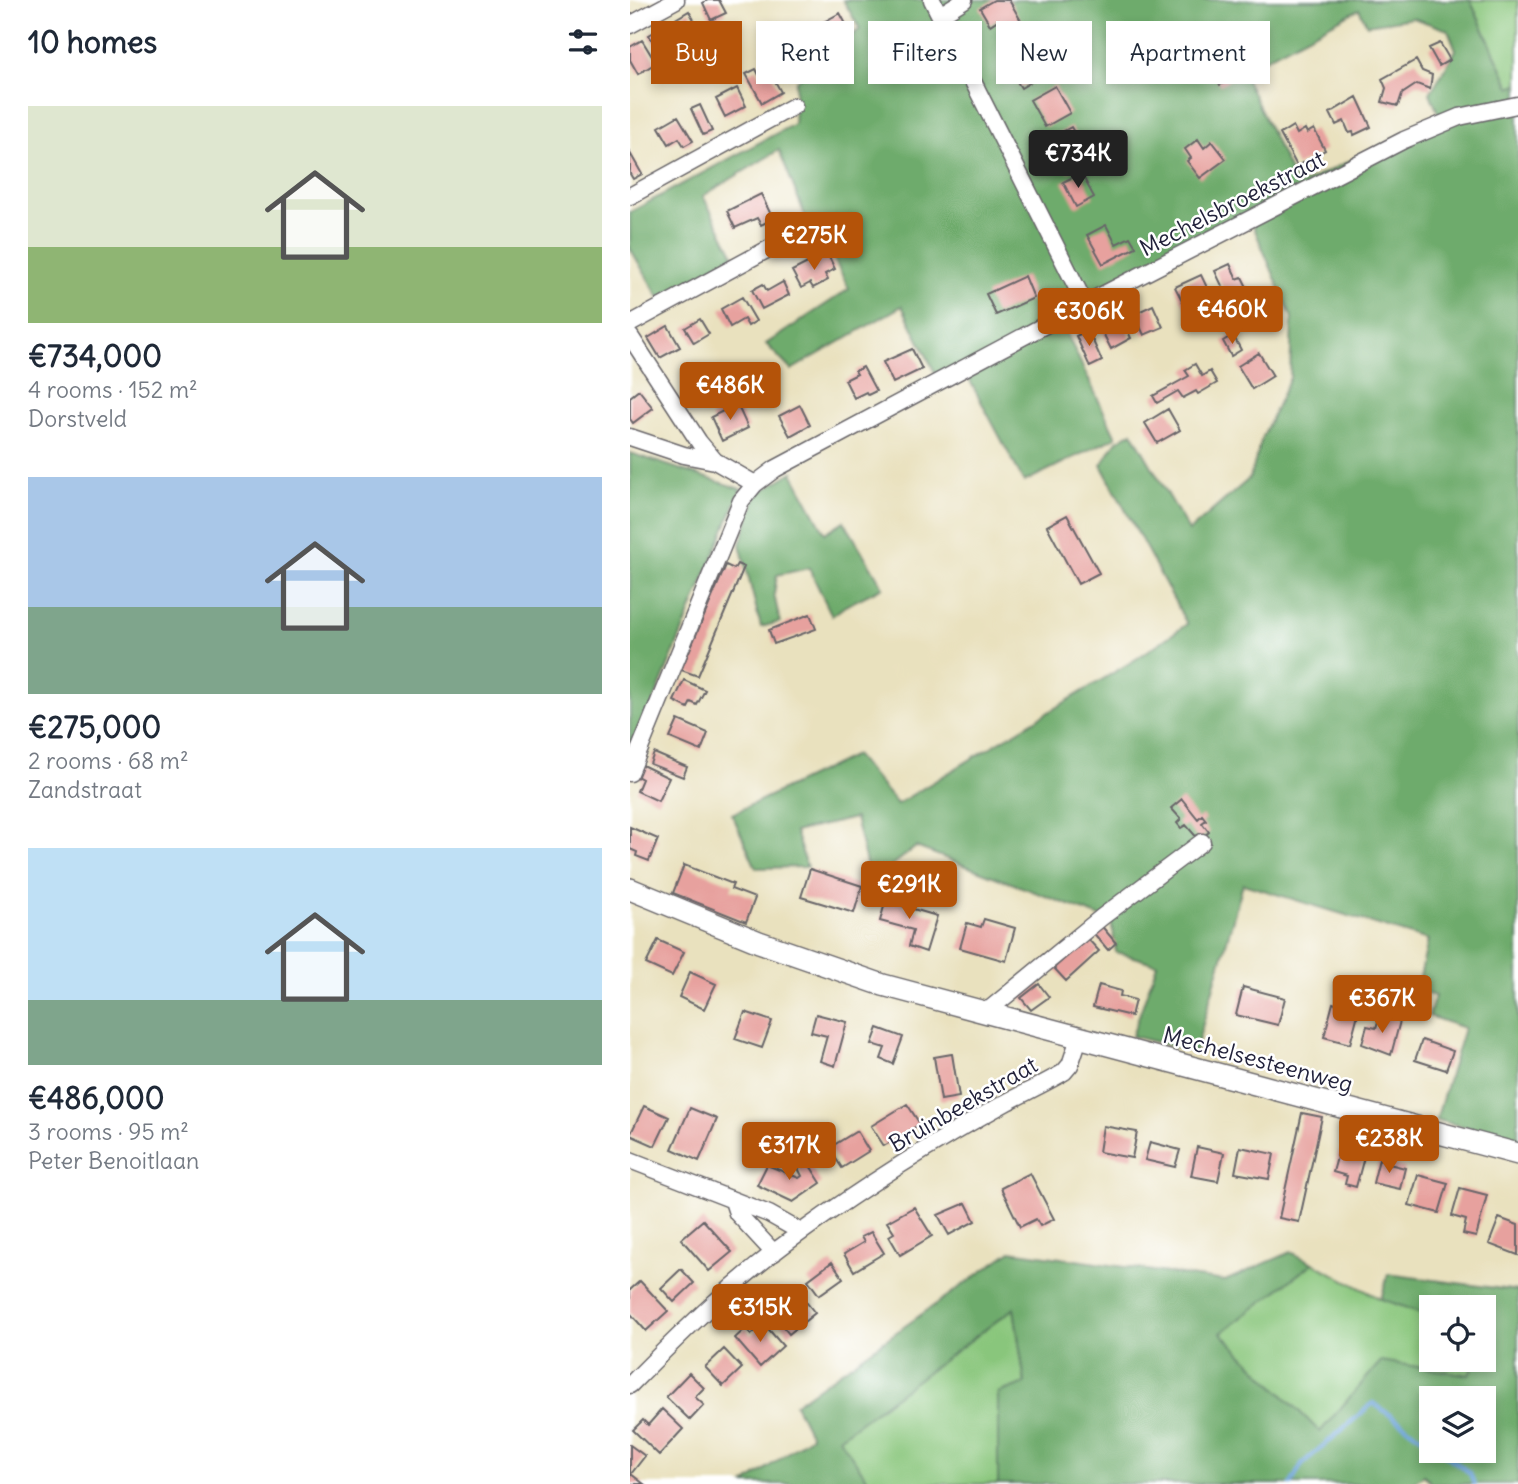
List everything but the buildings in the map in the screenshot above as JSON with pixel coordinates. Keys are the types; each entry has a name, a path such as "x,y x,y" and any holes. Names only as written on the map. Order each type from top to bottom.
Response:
{"street":[{"path":"630,24 676,0"},
{"path":"932,0 1080,294 1081,301 1077,308"},
{"path":"940,15 964,0"},
{"name":"Mechelsbroekstraat","path":"755,484 775,469 1077,308 1404,140 1459,117 1517,105"},
{"path":"630,197 794,106"},
{"path":"630,324 807,228"},
{"path":"630,336 699,442 715,461"},
{"path":"630,437 684,455 715,461 755,484 741,501 630,774"},
{"path":"985,1013 1102,917 1202,842"},
{"name":"Mechelsesteenweg","path":"630,889 841,972 985,1013 1518,1154"},
{"name":"Bruinbeekstraat","path":"630,1385 686,1328 801,1232 918,1155 1064,1072 1070,1065 1079,1038"},
{"path":"630,1160 769,1214 801,1232"},
{"path":"733,1201 737,1213 774,1253"}],"green space":[{"path":"843,0 1470,0 1510,87 1518,84 1518,1139 1436,1120 1464,1028 1429,1016 1435,996 1417,991 1428,940 1243,884 1195,1052 1132,1036 1157,964 1116,952 1111,921 916,847 882,873 867,867 855,818 795,832 807,867 756,868 732,814 855,755 897,804 1136,659 1187,624 1101,465 1117,441 1132,432 1189,531 1250,478 1262,438 1290,378 1292,318 1249,216 1056,311 1116,437 1024,482 968,377 957,367 937,377 902,306 791,370 766,344 849,289 827,245 817,246 779,150 703,196 734,255 659,298 630,248 630,212 794,124 796,84 854,84 854,34 860,29","holes":["1359,9 1367,25 1413,18 1448,30 1456,50 1430,93 1440,118 1297,186 1248,84 1106,84 1106,21 1270,21 1270,56"]},
{"path":"1470,0 1518,0 1518,84 1510,87"},
{"path":"630,453 741,489 630,759"},
{"path":"794,471 792,473 825,533 844,521 883,587 845,606 832,616 809,568 777,575 774,594 780,622 761,627 740,544 757,494"},
{"path":"1011,1251 1225,1281 1291,1252 1313,1263 1221,1333 1320,1432 1381,1361 1419,1367 1419,1372 1469,1375 1470,1372 1496,1372 1496,1295 1419,1295 1419,1312 1381,1299 1388,1274 1518,1291 1518,1484 1432,1484 1424,1475 1411,1484 998,1484 998,1393 1025,1383 1014,1308 839,1438 871,1484 745,1484 811,1436 795,1404"},
{"path":"1313,1263 1381,1299 1419,1312 1419,1368 1381,1362 1320,1433 1221,1333"},
{"path":"1014,1308 1025,1384 998,1393 998,1484 871,1484 838,1438"},
{"path":"1449,1372 1470,1372 1469,1375"}],"waterway":[{"path":"1291,1484 1302,1464 1373,1403 1419,1436"},
{"path":"1456,1463 1470,1473 1474,1484"}]}
